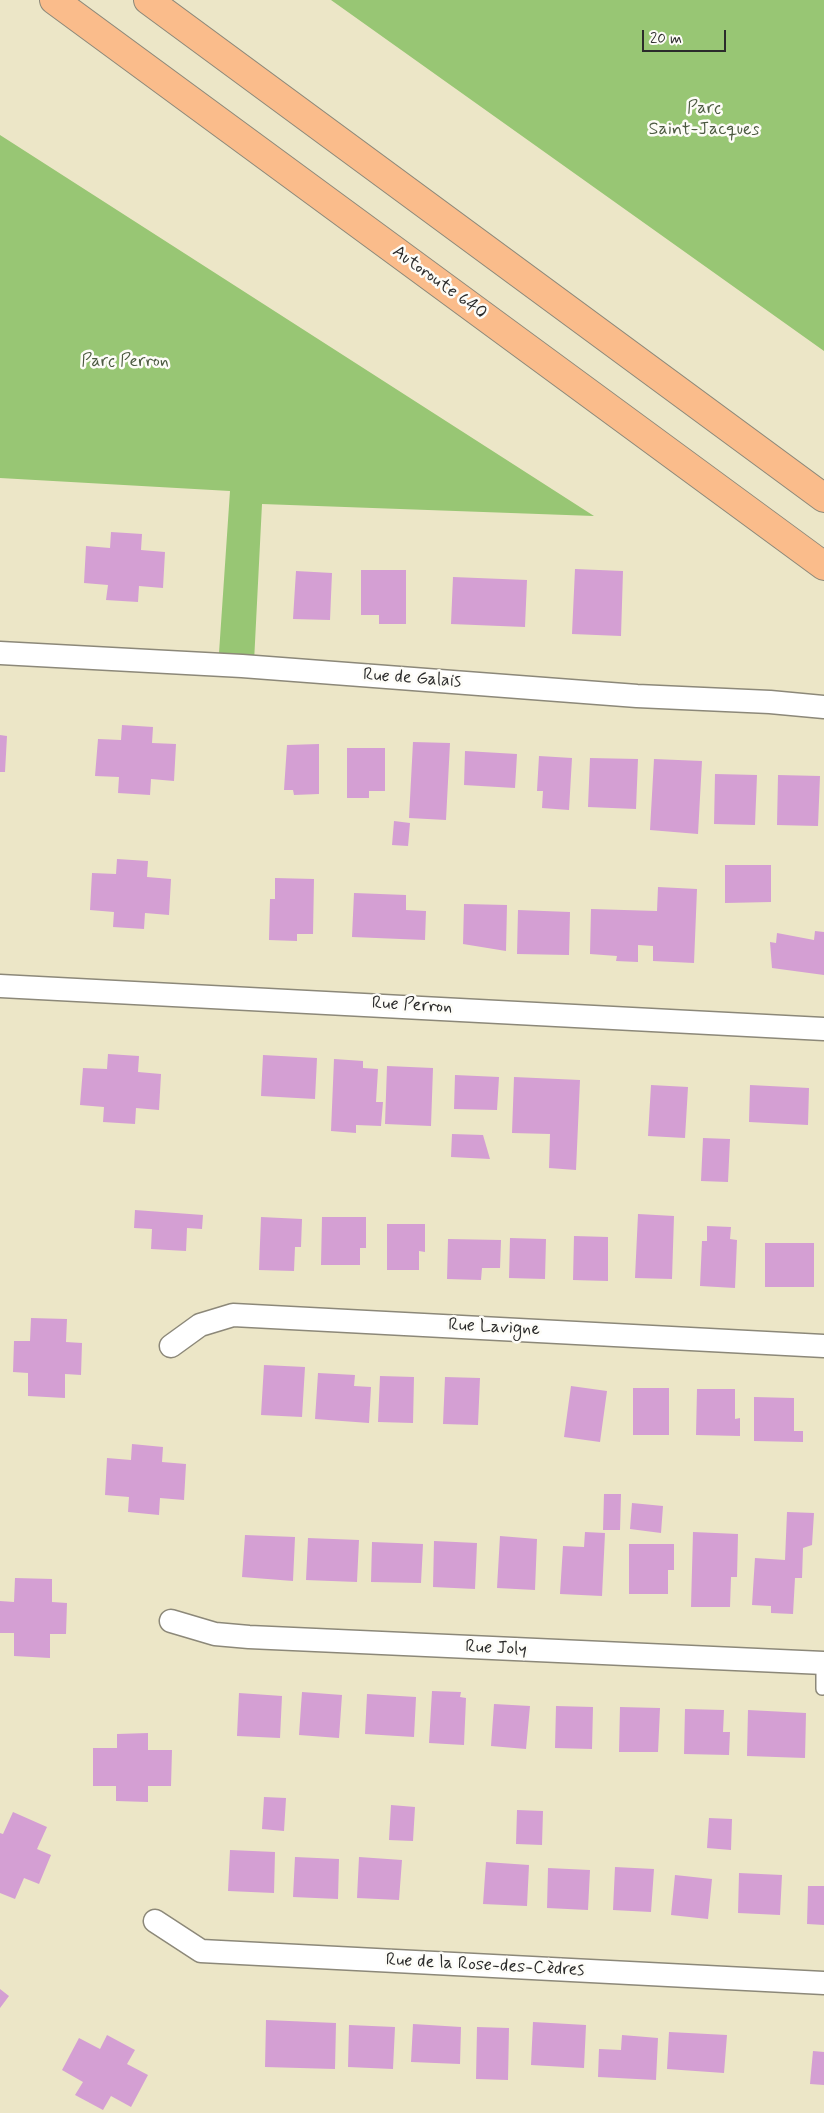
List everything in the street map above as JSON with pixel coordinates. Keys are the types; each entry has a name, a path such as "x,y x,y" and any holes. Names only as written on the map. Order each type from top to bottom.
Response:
{"highway":[{"name":"Autoroute 640","path":"54,0 824,566"},
{"path":"148,0 824,498"}],"street":[{"name":"Rue de Galais","path":"0,653 283,663 637,696 770,702 824,707"},
{"name":"Rue Perron","path":"0,986 824,1029"},
{"name":"Rue Lavigne","path":"171,1346 200,1325 234,1314 824,1346"},
{"name":"Rue Joly","path":"171,1621 215,1634 248,1637 823,1663"},
{"name":"Rue de la Rose-des-Cèdres","path":"155,1921 202,1951 824,1983"}],"lane":[{"path":"822,1688 823,1663"}],"green space":[{"name":"Parc Saint-Jacques","path":"331,0 824,0 824,351"},
{"name":"Parc Perron","path":"0,135 594,516 262,504 254,662 219,653 230,491 0,478"}],"building":[{"path":"111,532 142,534 141,550 165,552 163,588 139,586 138,602 106,600 108,585 84,583 86,546 110,548"},
{"path":"575,569 623,571 621,636 572,634"},
{"path":"361,570 406,570 406,624 379,624 379,615 361,615"},
{"path":"296,571 332,573 330,620 293,619"},
{"path":"453,577 527,580 525,627 451,624"},
{"path":"122,725 153,727 152,743 176,744 174,781 151,779 150,795 118,793 119,777 95,776 98,739 121,740"},
{"path":"0,735 7,736 5,772 0,772"},
{"path":"413,742 450,743 446,820 409,818"},
{"path":"319,744 319,794 294,795 293,790 284,790 287,745"},
{"path":"347,748 385,748 385,791 369,791 369,798 347,798"},
{"path":"465,751 517,754 515,788 464,785"},
{"path":"539,756 572,758 569,810 542,808 543,791 537,791"},
{"path":"590,758 638,759 636,809 588,807"},
{"path":"654,759 702,761 698,834 650,830"},
{"path":"715,774 757,775 755,825 714,824"},
{"path":"778,775 820,776 818,826 777,825"},
{"path":"394,821 410,823 408,846 392,845"},
{"path":"117,859 148,861 147,877 171,879 169,915 145,913 144,929 113,927 114,912 90,910 92,873 116,874"},
{"path":"725,865 771,865 771,902 725,903"},
{"path":"275,878 314,879 313,934 297,934 297,941 269,940 270,899 275,899"},
{"path":"658,887 697,889 694,963 653,961 653,946 638,945 638,962 616,961 617,956 590,954 591,909 657,911"},
{"path":"354,893 406,895 406,910 426,911 425,940 352,937"},
{"path":"464,904 507,905 506,951 463,944"},
{"path":"518,910 570,912 569,955 517,954"},
{"path":"815,931 824,932 824,975 772,968 770,942 776,943 777,933 814,940"},
{"path":"108,1054 139,1056 138,1072 161,1074 159,1110 136,1108 135,1124 103,1122 104,1107 80,1105 83,1068 107,1069"},
{"path":"263,1055 317,1058 315,1099 261,1096"},
{"path":"334,1059 363,1061 363,1068 378,1069 376,1102 383,1102 381,1126 356,1125 356,1133 331,1131"},
{"path":"387,1066 433,1068 431,1126 385,1124"},
{"path":"455,1075 499,1077 497,1110 454,1109"},
{"path":"514,1077 580,1080 576,1170 549,1168 550,1134 512,1133"},
{"path":"651,1085 688,1087 685,1138 648,1136"},
{"path":"750,1085 809,1088 808,1125 749,1122"},
{"path":"452,1134 483,1135 490,1159 451,1157"},
{"path":"703,1138 730,1139 728,1182 701,1181"},
{"path":"135,1210 203,1215 202,1229 187,1228 186,1251 151,1249 152,1229 134,1228"},
{"path":"638,1214 674,1216 672,1279 635,1278"},
{"path":"261,1217 302,1219 301,1247 295,1247 294,1271 259,1270"},
{"path":"322,1217 366,1217 366,1248 360,1248 360,1265 321,1265"},
{"path":"387,1224 425,1224 425,1252 419,1251 419,1270 387,1270"},
{"path":"707,1226 731,1227 730,1239 737,1240 735,1288 700,1286 702,1241 707,1241"},
{"path":"574,1236 608,1237 608,1281 573,1280"},
{"path":"510,1238 546,1239 545,1279 509,1278"},
{"path":"448,1239 501,1240 500,1268 482,1268 481,1280 447,1279"},
{"path":"765,1243 814,1243 814,1287 765,1287"},
{"path":"31,1318 67,1319 66,1342 82,1343 81,1375 65,1374 65,1398 28,1396 28,1373 13,1372 14,1341 30,1341"},
{"path":"264,1365 305,1367 302,1417 261,1415"},
{"path":"318,1373 355,1375 354,1386 371,1387 369,1423 315,1419"},
{"path":"380,1376 414,1377 413,1423 378,1422"},
{"path":"445,1377 480,1378 478,1425 443,1424"},
{"path":"571,1386 607,1391 600,1442 564,1437"},
{"path":"633,1388 669,1388 669,1435 633,1435"},
{"path":"697,1389 735,1389 735,1419 740,1418 740,1436 696,1435"},
{"path":"754,1397 794,1398 794,1431 803,1431 803,1442 754,1441"},
{"path":"132,1444 163,1447 162,1462 186,1464 184,1500 160,1498 159,1515 128,1512 129,1497 105,1495 107,1458 131,1460"},
{"path":"604,1494 621,1494 620,1530 603,1530"},
{"path":"632,1503 663,1506 661,1533 630,1529"},
{"path":"787,1512 814,1513 812,1545 803,1548 802,1578 795,1578 793,1614 771,1613 771,1606 752,1605 755,1558 785,1560"},
{"path":"585,1532 605,1533 602,1596 560,1594 563,1546 584,1547"},
{"path":"693,1532 738,1534 737,1577 731,1577 730,1607 691,1607"},
{"path":"245,1535 295,1537 293,1581 242,1577"},
{"path":"500,1536 537,1539 535,1590 497,1588"},
{"path":"308,1538 359,1540 357,1582 306,1580"},
{"path":"434,1541 477,1543 475,1589 433,1587"},
{"path":"372,1542 423,1544 421,1583 371,1582"},
{"path":"629,1544 674,1544 674,1570 668,1570 668,1594 629,1594"},
{"path":"15,1578 52,1579 52,1602 67,1603 66,1634 50,1634 50,1658 14,1656 14,1633 0,1633 0,1601 14,1602"},
{"path":"432,1691 461,1692 460,1697 466,1698 464,1745 429,1743"},
{"path":"302,1692 342,1695 339,1738 299,1735"},
{"path":"239,1693 282,1696 280,1738 237,1736"},
{"path":"367,1694 416,1697 414,1737 365,1734"},
{"path":"494,1704 530,1706 526,1749 491,1746"},
{"path":"556,1706 593,1707 592,1749 555,1748"},
{"path":"620,1707 660,1708 658,1752 619,1752"},
{"path":"685,1709 724,1710 723,1732 730,1732 729,1755 684,1754"},
{"path":"748,1710 806,1713 805,1758 747,1756"},
{"path":"148,1733 148,1750 172,1750 171,1786 148,1786 148,1802 116,1801 116,1786 93,1786 93,1748 117,1748 117,1734"},
{"path":"264,1797 286,1798 284,1831 262,1829"},
{"path":"391,1805 415,1807 413,1841 389,1840"},
{"path":"517,1810 543,1811 542,1845 516,1844"},
{"path":"13,1812 47,1827 37,1849 51,1855 39,1884 24,1878 15,1899 0,1893 0,1833 3,1834"},
{"path":"709,1818 732,1819 731,1850 707,1848"},
{"path":"230,1850 275,1852 274,1893 228,1891"},
{"path":"295,1857 339,1859 338,1899 293,1897"},
{"path":"359,1857 402,1860 399,1900 357,1898"},
{"path":"486,1862 529,1865 527,1906 483,1904"},
{"path":"615,1867 654,1869 651,1912 613,1910"},
{"path":"548,1868 590,1870 588,1910 547,1908"},
{"path":"739,1873 782,1875 780,1915 738,1913"},
{"path":"675,1875 712,1879 708,1919 671,1915"},
{"path":"808,1886 824,1886 824,1925 807,1924"},
{"path":"0,1989 9,1996 0,2008"},
{"path":"266,2020 336,2023 335,2069 265,2067"},
{"path":"533,2022 586,2025 584,2068 531,2065"},
{"path":"413,2024 461,2027 460,2064 411,2062"},
{"path":"349,2025 395,2027 393,2069 348,2067"},
{"path":"477,2027 509,2028 508,2080 476,2079"},
{"path":"669,2032 727,2035 724,2073 667,2069"},
{"path":"107,2035 135,2050 127,2064 148,2075 131,2107 111,2096 103,2110 75,2095 83,2082 62,2070 79,2038 100,2049"},
{"path":"622,2035 658,2038 656,2080 598,2077 599,2049 621,2050"},
{"path":"813,2051 824,2052 824,2085 810,2084"}]}
